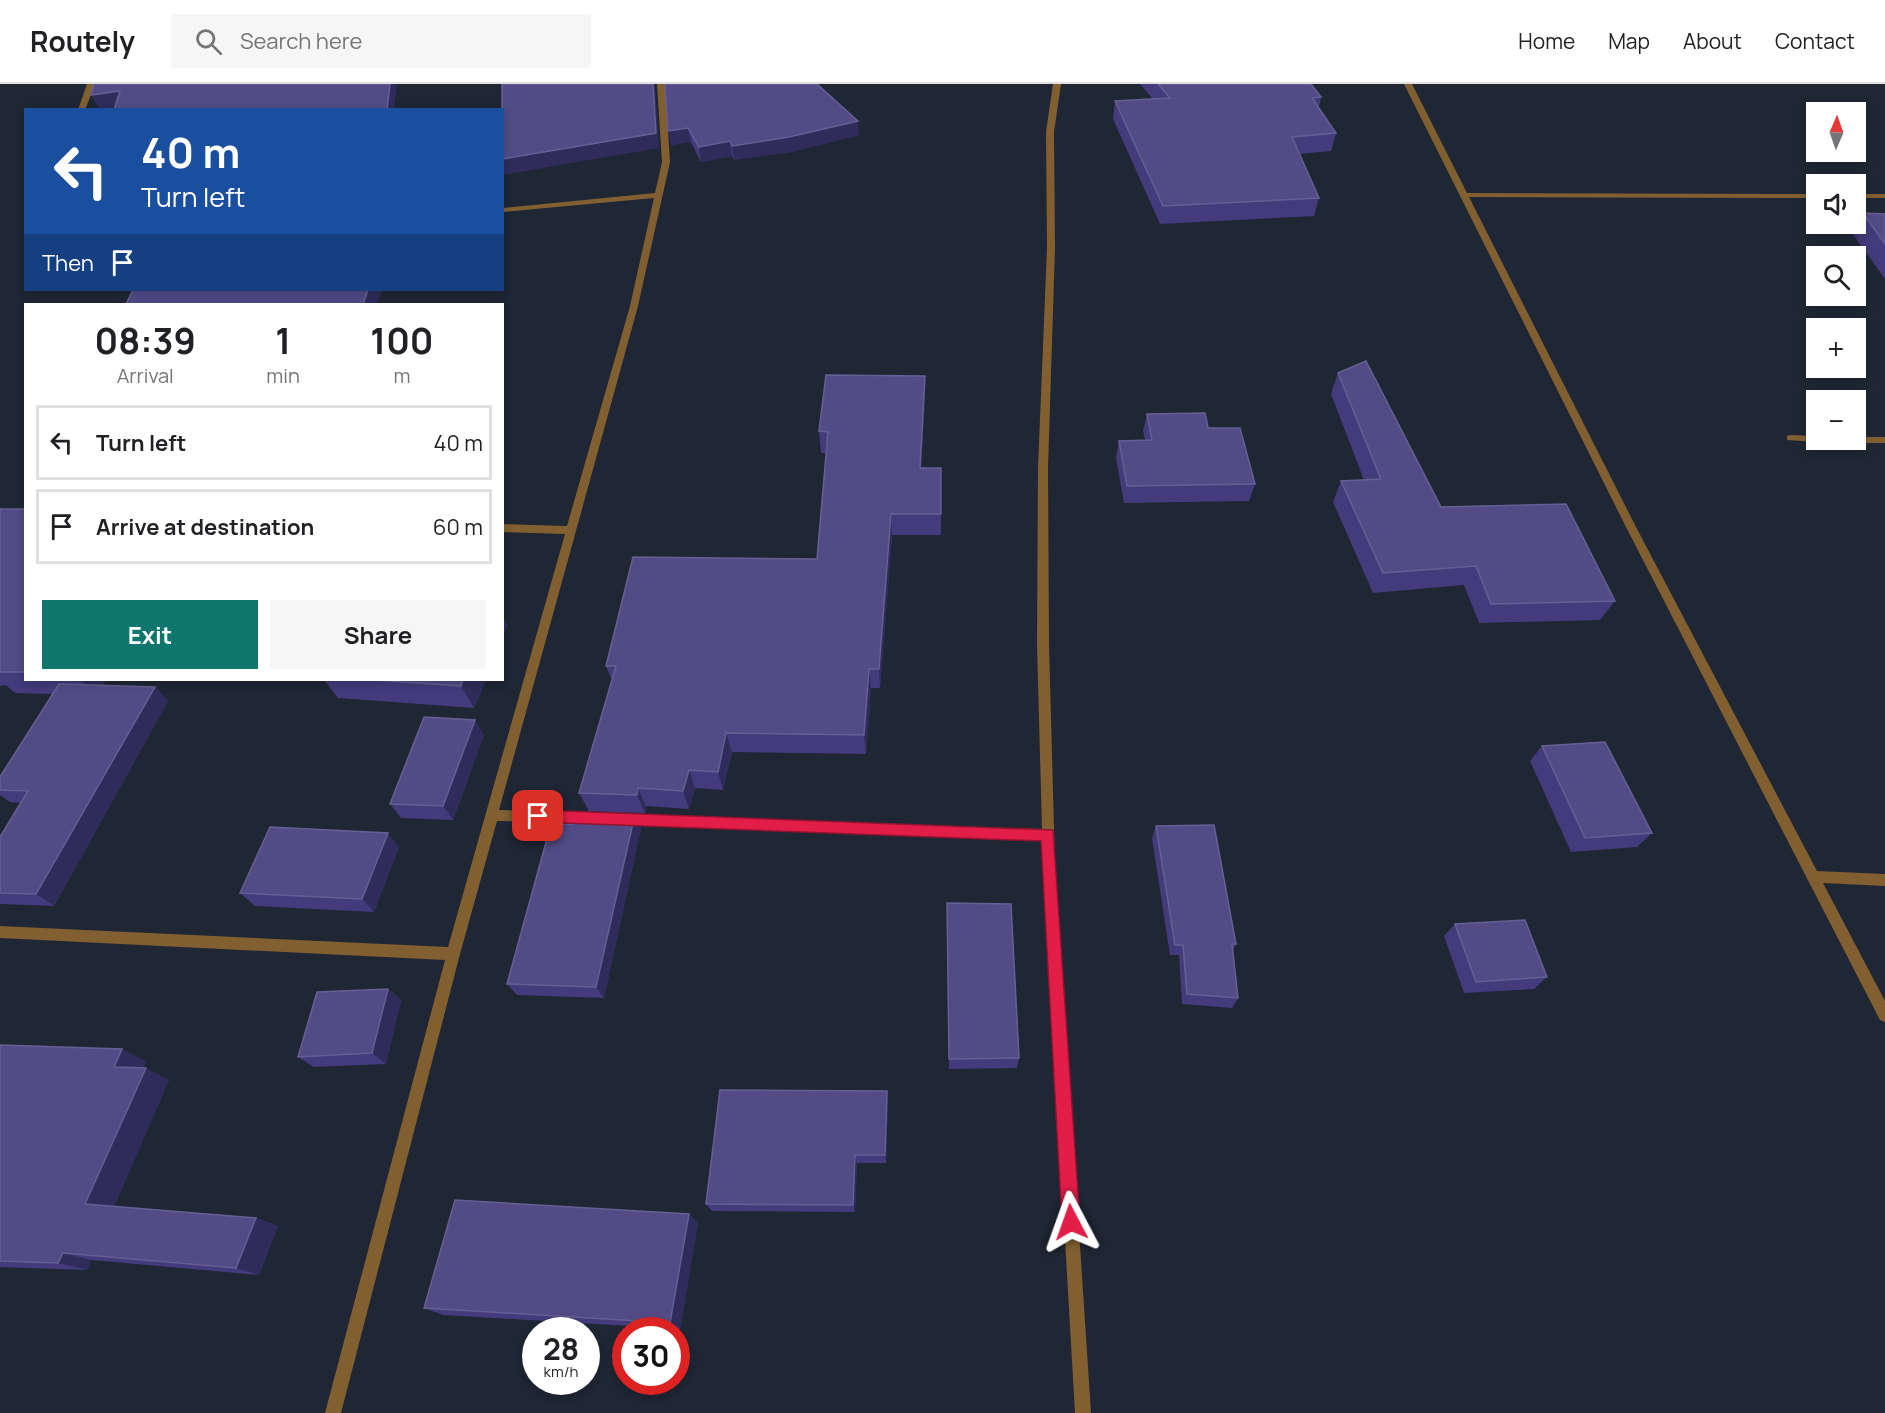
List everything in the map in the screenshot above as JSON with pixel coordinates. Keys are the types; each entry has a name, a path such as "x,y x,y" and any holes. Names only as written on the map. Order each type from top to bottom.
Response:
{"street":[{"path":"82,108 91,84"},
{"path":"333,1413 491,814 634,306 666,162 661,84"},
{"path":"1057,84 1050,132 1051,248 1043,468 1043,644 1048,835 1083,1413"},
{"path":"1408,84 1631,527 1885,1015"},
{"path":"504,210 658,195"},
{"path":"1463,195 1806,196"},
{"path":"1866,196 1885,196"},
{"path":"1791,438 1806,439"},
{"path":"1866,440 1885,440"},
{"path":"504,528 571,530"},
{"path":"491,814 1048,835"},
{"path":"1813,877 1885,880"},
{"path":"0,932 453,954"}],"building":[{"path":"94,84 390,84 387,108 115,108 120,91 91,95"},
{"path":"502,84 653,84 656,133 504,159 504,108 502,108"},
{"path":"665,84 817,84 858,121 789,137 732,146 730,141 699,147 688,128 668,131"},
{"path":"1158,84 1311,84 1321,97 1312,98 1336,133 1292,137 1319,198 1163,206 1115,101 1170,98"},
{"path":"1866,213 1885,214 1885,244 1866,217"},
{"path":"132,291 368,291 363,303 126,303"},
{"path":"1366,361 1441,507 1566,504 1615,601 1491,604 1476,566 1383,573 1341,481 1381,479 1338,373"},
{"path":"826,375 925,376 920,468 941,468 941,514 891,514 879,669 869,669 864,735 726,733 718,772 689,770 683,791 638,788 637,795 579,793 616,666 606,666 633,557 817,559 828,432 819,431"},
{"path":"1205,413 1208,428 1240,428 1255,484 1127,486 1119,441 1152,440 1147,414"},
{"path":"0,509 24,509 24,672 0,672"},
{"path":"388,681 463,681 461,686"},
{"path":"59,684 155,687 36,894 0,893 0,837 28,791 0,790 0,777"},
{"path":"424,717 475,720 443,806 390,804"},
{"path":"1605,742 1652,833 1585,838 1542,746"},
{"path":"577,812 635,814 596,987 507,984 551,824 573,824"},
{"path":"1214,825 1236,944 1232,944 1238,998 1187,994 1183,945 1175,945 1156,826"},
{"path":"270,827 388,833 362,899 240,893"},
{"path":"947,903 1011,904 1019,1058 949,1059"},
{"path":"1525,920 1547,977 1476,982 1455,924"},
{"path":"388,989 372,1053 298,1057 317,992"},
{"path":"0,1045 122,1049 114,1067 146,1068 85,1204 256,1218 236,1268 63,1253 58,1263 0,1261"},
{"path":"720,1090 887,1091 885,1155 855,1155 853,1205 706,1204"},
{"path":"455,1200 689,1214 671,1317 612,1317 612,1319 424,1308"}],"route":[{"path":"538,816 1048,835 1071,1222"}]}
